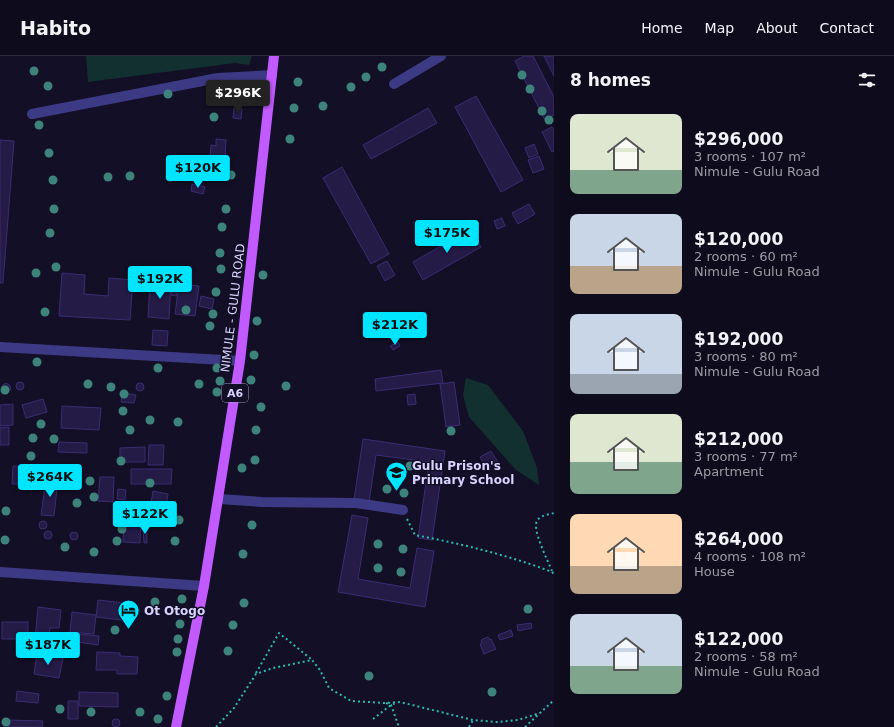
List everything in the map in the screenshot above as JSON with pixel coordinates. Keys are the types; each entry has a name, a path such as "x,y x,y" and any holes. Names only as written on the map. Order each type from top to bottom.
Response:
{"main road":[{"name":"NIMULE - GULU ROAD","path":"176,727 204,586 240,361 274,56"}],"street":[{"path":"394,84 441,56"},
{"path":"32,114 218,78 272,75"},
{"path":"0,347 240,361"},
{"path":"219,499 262,502 356,503 403,510"},
{"path":"0,572 204,586"}],"path":[{"path":"403,510 415,536 458,544 528,563 553,573"},
{"path":"553,573 536,527 538,520 542,516 554,513"},
{"path":"216,727 234,708 256,674 279,633 312,660 320,670 329,688 351,701 385,703 400,702 473,720 497,722 518,720 540,713"},
{"path":"256,674 285,664 312,660"},
{"path":"525,727 554,700"},
{"path":"373,720 391,705 400,702"},
{"path":"385,703 391,705"},
{"path":"391,705 399,727"},
{"path":"470,727 473,720"}],"green space":[{"path":"86,56 252,56 249,65 235,63 88,82"},
{"path":"466,378 488,385 523,431 537,468 539,485 516,470 469,417 463,395"}],"building":[{"path":"524,56 533,56 554,97 554,115 545,120 515,61"},
{"path":"544,56 554,56 554,76"},
{"path":"241,91 247,92 246,99 240,98"},
{"path":"476,96 523,180 501,192 455,107"},
{"path":"234,108 242,109 241,119 233,118"},
{"path":"428,108 437,123 371,159 363,145"},
{"path":"552,127 554,130 554,151 552,152 542,132"},
{"path":"216,139 226,140 224,174 209,173 211,145 216,146"},
{"path":"0,140 14,141 3,283 0,283"},
{"path":"534,144 538,154 529,158 525,148"},
{"path":"539,156 544,169 533,173 528,160"},
{"path":"342,167 389,254 371,264 323,178"},
{"path":"192,184 205,187 203,194 191,191"},
{"path":"529,204 535,214 518,224 512,213"},
{"path":"502,218 505,226 497,229 494,221"},
{"path":"471,229 481,247 423,280 413,262"},
{"path":"387,261 395,275 385,281 377,266"},
{"path":"62,273 85,275 84,294 108,296 109,278 133,280 130,320 59,316"},
{"path":"150,282 171,283 169,319 148,317"},
{"path":"179,284 199,286 195,316 175,314"},
{"path":"172,288 177,288 177,296 171,295"},
{"path":"201,296 214,299 212,309 199,306"},
{"path":"153,330 168,331 167,346 152,345"},
{"path":"398,342 400,346 393,350 390,346"},
{"path":"441,370 443,383 376,391 375,379"},
{"path":"20,382 23,383 23,389 20,390 17,389 16,386 17,383"},
{"path":"454,382 460,425 446,427 440,384"},
{"path":"6,383 11,388 6,393 1,388"},
{"path":"140,383 143,384 143,390 140,391 137,390 136,387 137,384"},
{"path":"123,393 136,395 134,403 121,402"},
{"path":"415,394 416,404 408,405 407,395"},
{"path":"43,399 47,412 26,418 22,405"},
{"path":"13,404 13,425 0,426 0,405"},
{"path":"62,406 101,408 99,430 61,428"},
{"path":"9,427 9,445 0,445 0,428"},
{"path":"363,439 445,451 432,540 418,538 429,462 376,455 369,502 354,500"},
{"path":"59,442 87,443 87,453 58,452"},
{"path":"149,445 164,445 163,465 148,465"},
{"path":"145,447 145,462 120,462 120,448"},
{"path":"491,451 498,462 486,468 480,457"},
{"path":"13,466 40,467 40,484 12,484"},
{"path":"131,469 172,469 171,484 131,484"},
{"path":"100,477 114,477 113,502 98,501"},
{"path":"46,479 58,480 54,516 41,515"},
{"path":"118,489 126,490 125,500 117,499"},
{"path":"153,491 168,494 166,506 151,503"},
{"path":"125,504 141,505 140,543 123,542"},
{"path":"352,515 368,518 358,579 410,588 417,548 434,551 425,607 338,592"},
{"path":"43,521 46,522 46,528 43,529 40,528 39,525 40,522"},
{"path":"143,527 147,527 147,543 144,543"},
{"path":"46,531 50,531 52,535 50,539 46,539 44,537 44,533"},
{"path":"72,532 76,532 78,536 76,540 72,540 70,538 70,534"},
{"path":"98,600 124,603 122,620 96,617"},
{"path":"38,607 61,610 59,628 50,628 48,641 35,639"},
{"path":"72,612 96,615 94,634 70,632"},
{"path":"2,622 28,622 28,639 2,639"},
{"path":"531,623 532,628 518,631 517,625"},
{"path":"511,630 513,636 500,640 498,635"},
{"path":"78,634 99,636 98,645 77,642"},
{"path":"488,637 490,640 491,639 496,649 484,654 480,644 482,643 481,640"},
{"path":"97,652 120,653 120,656 138,657 137,674 117,674 117,670 96,670"},
{"path":"37,653 63,658 59,678 34,674"},
{"path":"17,691 39,694 38,703 16,701"},
{"path":"79,692 118,693 118,707 79,706"},
{"path":"68,701 78,701 78,719 68,719"},
{"path":"114,719 118,719 120,723 118,727 114,727 112,725 112,721"},
{"path":"9,720 43,721 42,727 8,727"}],"place":[{"name":"Gulu Prison's Primary School","path":"397,492"},
{"name":"Ot Otogo","path":"129,630"}]}
